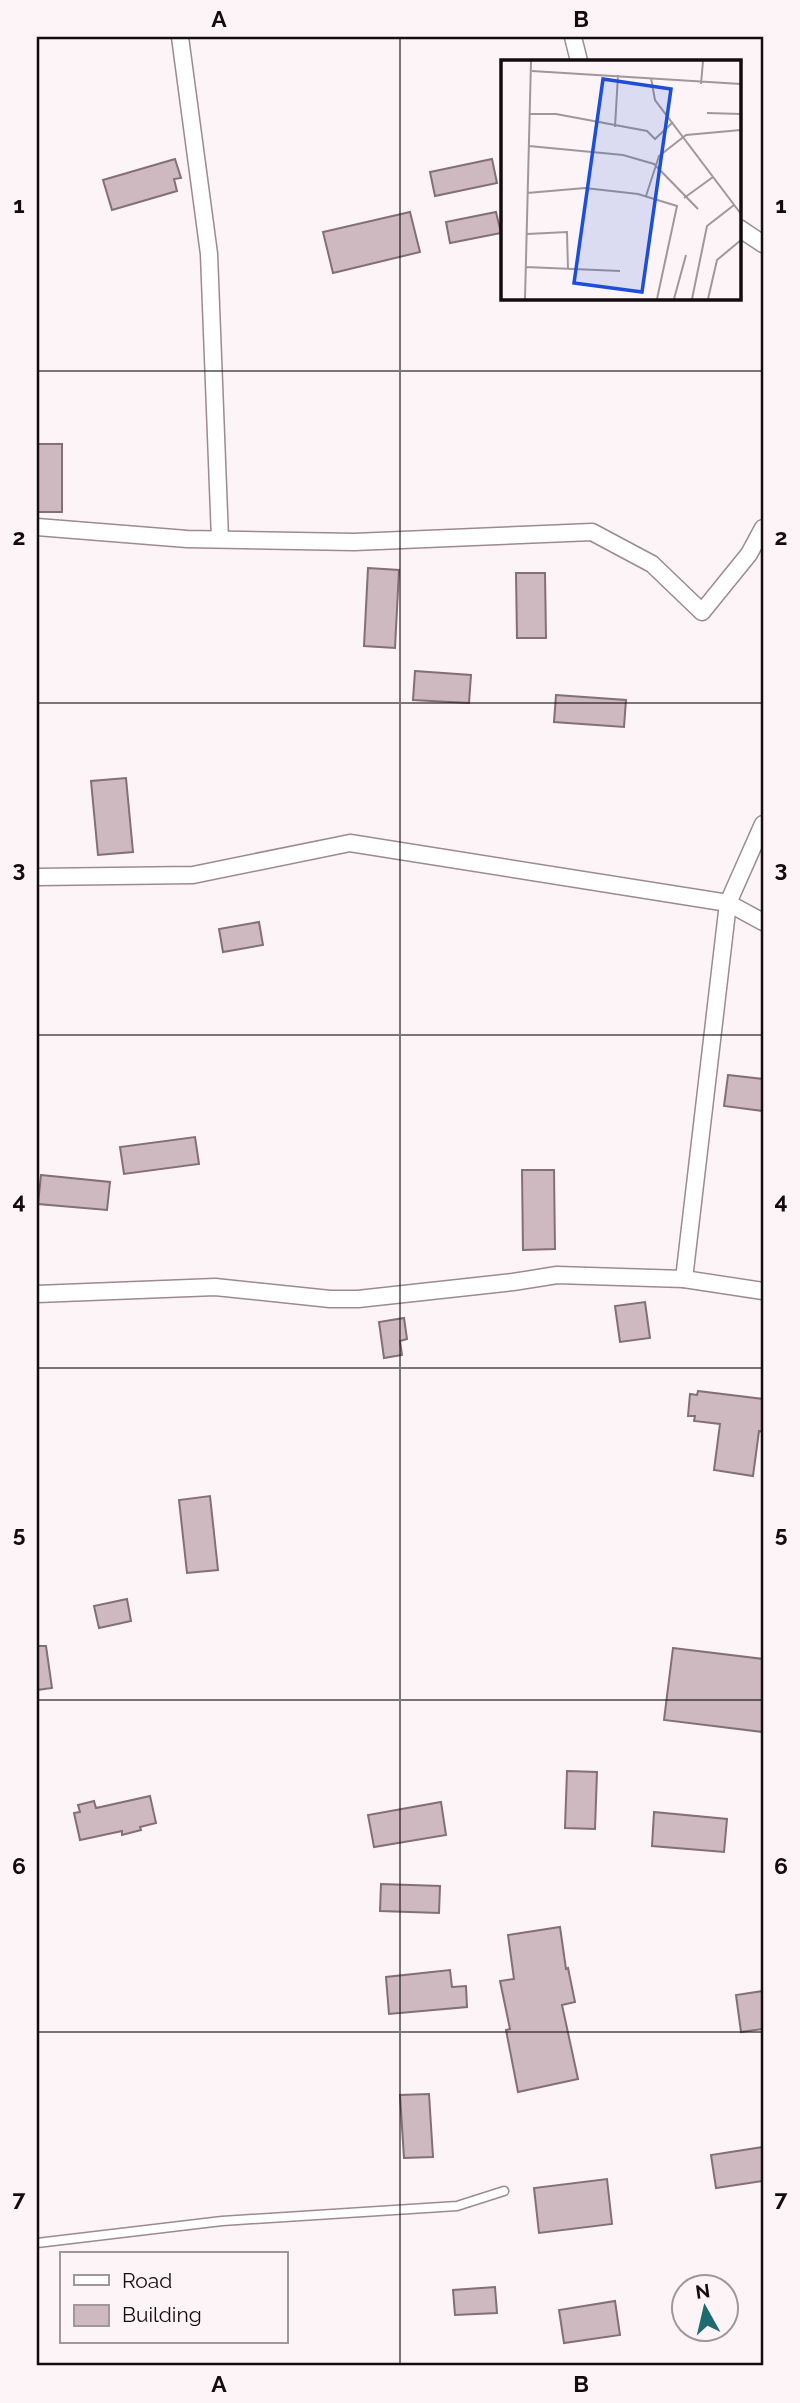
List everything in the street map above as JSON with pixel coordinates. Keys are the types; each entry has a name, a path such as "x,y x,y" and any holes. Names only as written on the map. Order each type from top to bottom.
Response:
{"street":[{"path":"180,37 209,254 220,539"},
{"path":"573,37 579,60"},
{"path":"740,229 763,244"},
{"path":"37,527 187,539 354,542 592,532 652,564 702,612 749,554 763,528"},
{"path":"684,1279 728,903 763,824"},
{"path":"37,877 193,875 350,843 728,903 763,922"},
{"path":"37,1294 215,1287 330,1299 358,1299 556,1275 684,1279 763,1291"}],"lane":[{"path":"37,2243 222,2221 457,2206 504,2191"}],"building":[{"path":"175,159 181,178 174,179 177,191 112,210 103,180"},
{"path":"492,159 497,183 435,196 430,172"},
{"path":"410,212 420,252 333,273 323,232"},
{"path":"496,212 501,233 450,243 446,222"},
{"path":"37,444 62,444 62,512 37,512"},
{"path":"368,568 399,570 395,648 364,646"},
{"path":"516,573 545,573 546,638 517,638"},
{"path":"415,671 471,675 469,703 413,700"},
{"path":"556,695 626,700 624,727 554,722"},
{"path":"126,778 133,852 98,855 91,781"},
{"path":"259,922 263,945 223,952 219,929"},
{"path":"728,1075 763,1079 763,1111 724,1106"},
{"path":"195,1137 199,1164 124,1174 120,1147"},
{"path":"522,1170 554,1170 555,1249 523,1250"},
{"path":"41,1175 110,1182 107,1210 38,1204"},
{"path":"645,1302 650,1338 620,1342 615,1306"},
{"path":"404,1318 407,1339 400,1341 402,1355 384,1358 379,1322"},
{"path":"698,1391 763,1399 763,1432 759,1431 753,1476 714,1470 720,1424 694,1421 695,1416 688,1416 690,1394 697,1395"},
{"path":"210,1496 218,1570 187,1573 179,1500"},
{"path":"127,1599 131,1621 99,1628 94,1606"},
{"path":"37,1646 46,1646 52,1688 37,1690"},
{"path":"673,1648 763,1659 763,1732 664,1720"},
{"path":"567,1771 597,1772 595,1829 565,1828"},
{"path":"150,1796 156,1823 122,1835 122,1831 80,1840 74,1813 80,1812 78,1805 94,1801 96,1808"},
{"path":"441,1802 446,1835 374,1847 368,1815"},
{"path":"654,1812 727,1819 724,1852 652,1846"},
{"path":"381,1884 440,1886 439,1913 380,1911"},
{"path":"560,1927 566,1969 568,1968 575,2002 562,2005 578,2079 518,2092 506,2030 510,2029 500,1981 514,1979 508,1935"},
{"path":"450,1970 452,1987 466,1986 467,2007 389,2014 386,1977"},
{"path":"763,1991 763,2029 741,2032 736,1995"},
{"path":"429,2094 433,2157 404,2158 400,2095"},
{"path":"763,2147 763,2181 716,2188 711,2155"},
{"path":"607,2179 612,2224 539,2233 534,2188"},
{"path":"495,2287 497,2313 455,2315 453,2290"},
{"path":"615,2301 620,2335 564,2343 559,2310"}]}
